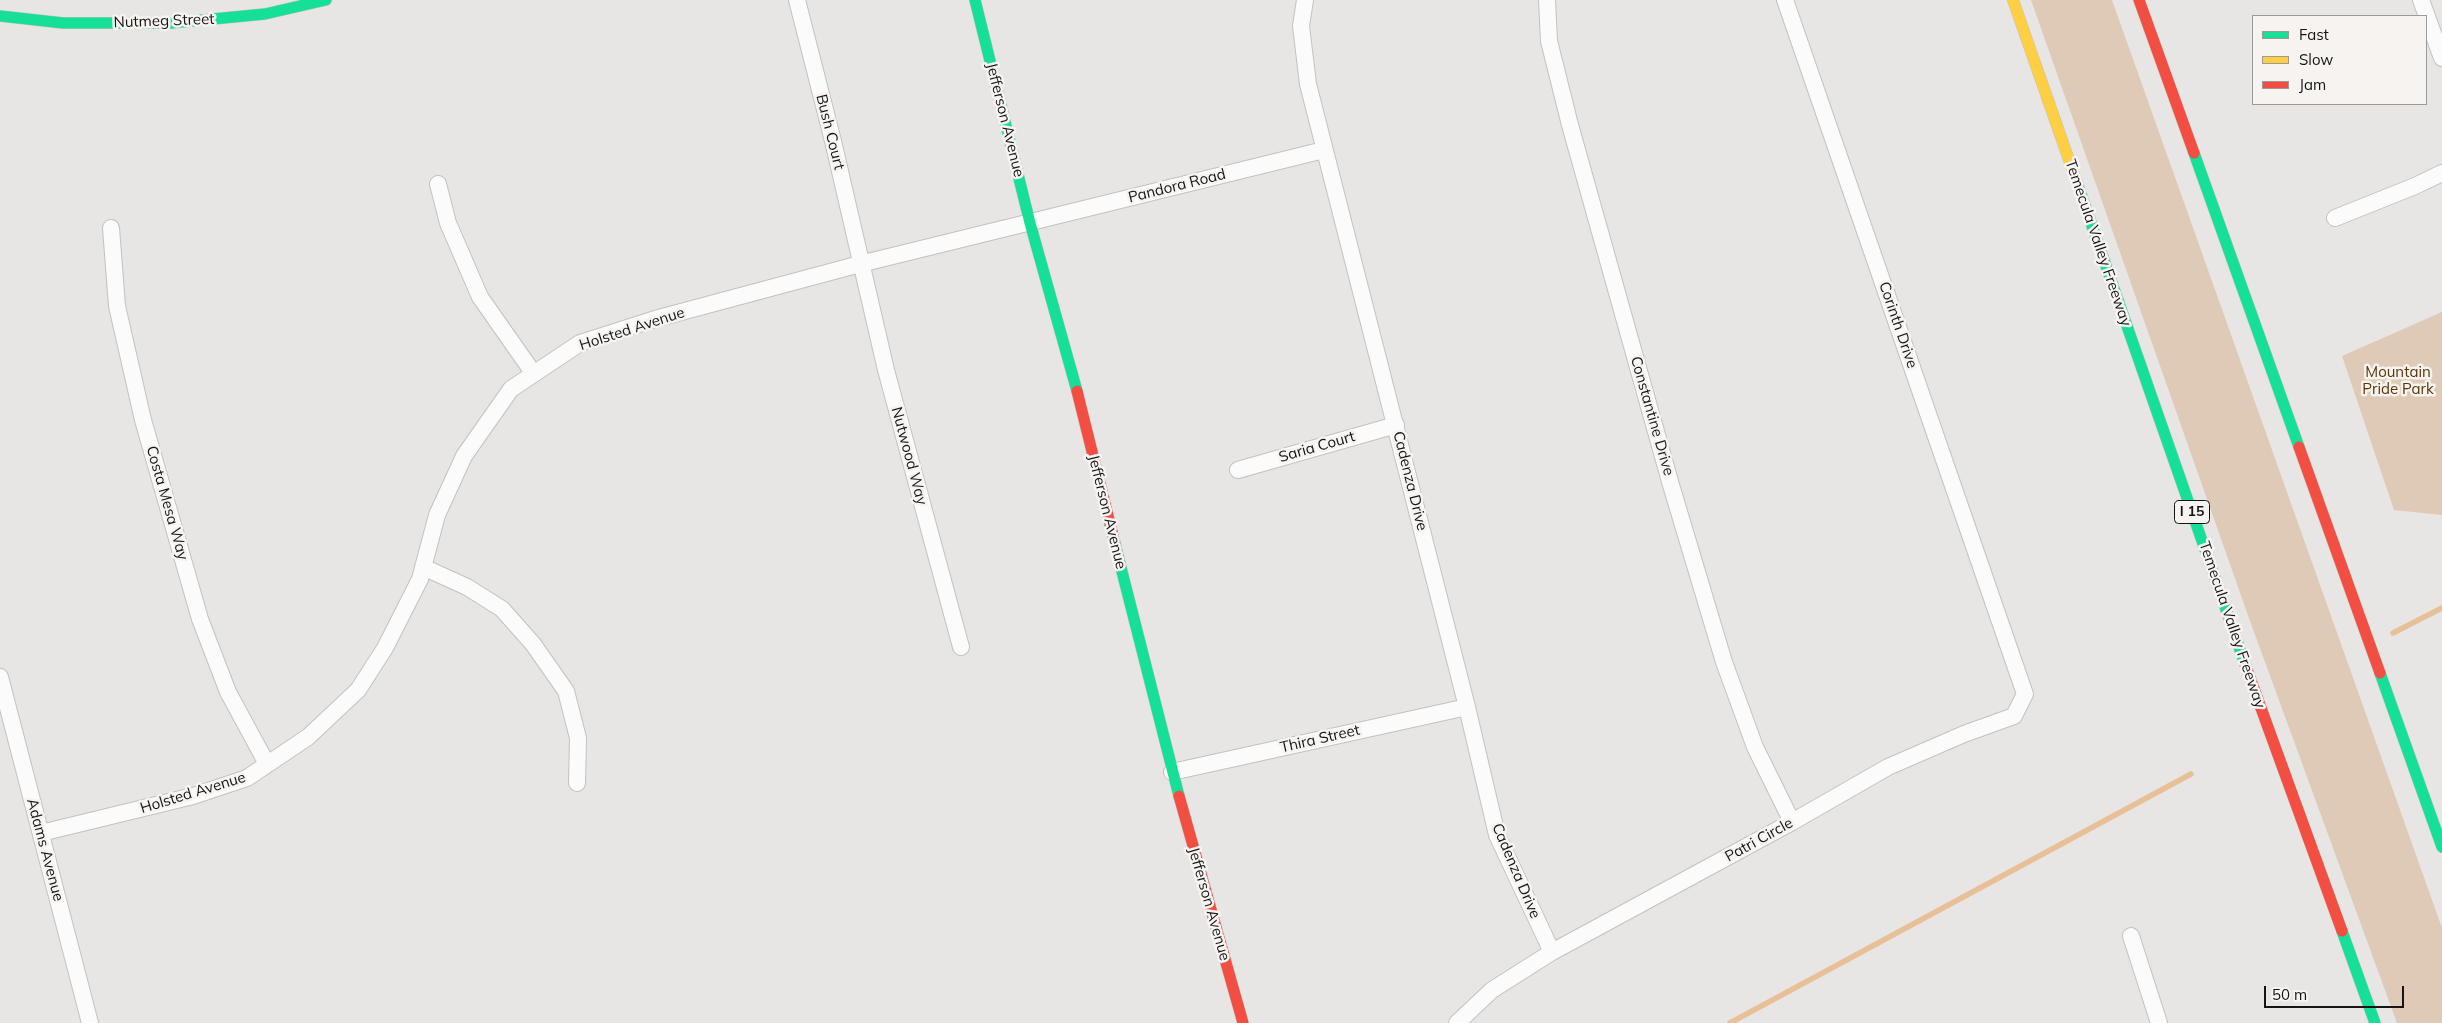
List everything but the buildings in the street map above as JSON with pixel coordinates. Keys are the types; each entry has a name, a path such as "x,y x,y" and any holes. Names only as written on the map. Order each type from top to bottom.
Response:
{"main road":[{"name":"Nutmeg Street","path":"0,16 63,23 171,23 265,14 326,0"},
{"name":"Jefferson Avenue","path":"975,0 1030,223 1072,372 1172,772 1242,1023"},
{"name":"Temecula Valley Freeway","path":"2013,0 2255,691 2375,1023"},
{"path":"2138,0 2442,847"}],"street":[{"name":"Bush Court","path":"797,0 833,141 860,264"},
{"name":"Cadenza Drive","path":"1305,0 1301,26 1308,84 1467,707 1497,835 1552,952"},
{"name":"Constantine Drive","path":"1547,0 1549,41 1570,125 1724,662 1755,747 1792,822"},
{"name":"Corinth Drive","path":"1785,0 2011,650"},
{"path":"2421,0 2426,15"},
{"path":"2427,17 2442,58"},
{"name":"Pandora Road","path":"1030,223 1324,150"},
{"path":"2335,218 2415,186 2442,173"},
{"path":"438,184 448,223 480,297 534,374"},
{"name":"Holsted Avenue","path":"41,833 193,796 246,778 308,737 358,690 385,648 420,579 437,515 464,456 511,389 580,343 655,319 860,264 1030,223"},
{"name":"Costa Mesa Way","path":"110,228 119,315 143,420 200,619 228,692 267,764"},
{"name":"Nutwood Way","path":"860,264 888,380 960,647"},
{"name":"Saria Court","path":"1238,470 1396,425"},
{"path":"423,567 466,587 502,609 539,652 566,690 578,738 577,783"},
{"name":"Patri Circle","path":"1456,1023 1492,990 1552,952 1792,822 1888,767 1964,734 2014,716 2026,694 2011,650"},
{"name":"Adams Avenue","path":"0,676 90,1023"},
{"name":"Thira Street","path":"1172,772 1467,707"},
{"path":"2131,936 2159,1023"}],"green space":[{"path":"2031,0 2112,0 2442,928 2442,1023 2397,1023 2250,621"},
{"name":"Mountain Pride Park","path":"2442,312 2442,515 2394,510 2342,356"}],"waterway":[{"path":"2393,633 2442,608"},
{"path":"1730,1023 2191,774"}],"traffic: fast":[{"path":"0,16 63,23 171,23 265,14 326,0"},
{"path":"975,0 1030,223 1077,391"},
{"path":"2194,153 2299,447"},
{"path":"2076,180 2245,664"},
{"path":"1115,544 1179,796"},
{"path":"2380,673 2442,847"},
{"path":"2342,931 2375,1023"}],"traffic: slow":[{"path":"2013,0 2076,180"}],"traffic: jam":[{"path":"2139,0 2194,153"},
{"path":"1077,391 1115,544"},
{"path":"2299,447 2380,673"},
{"path":"2245,664 2342,931"},
{"path":"1179,796 1243,1023"}]}
